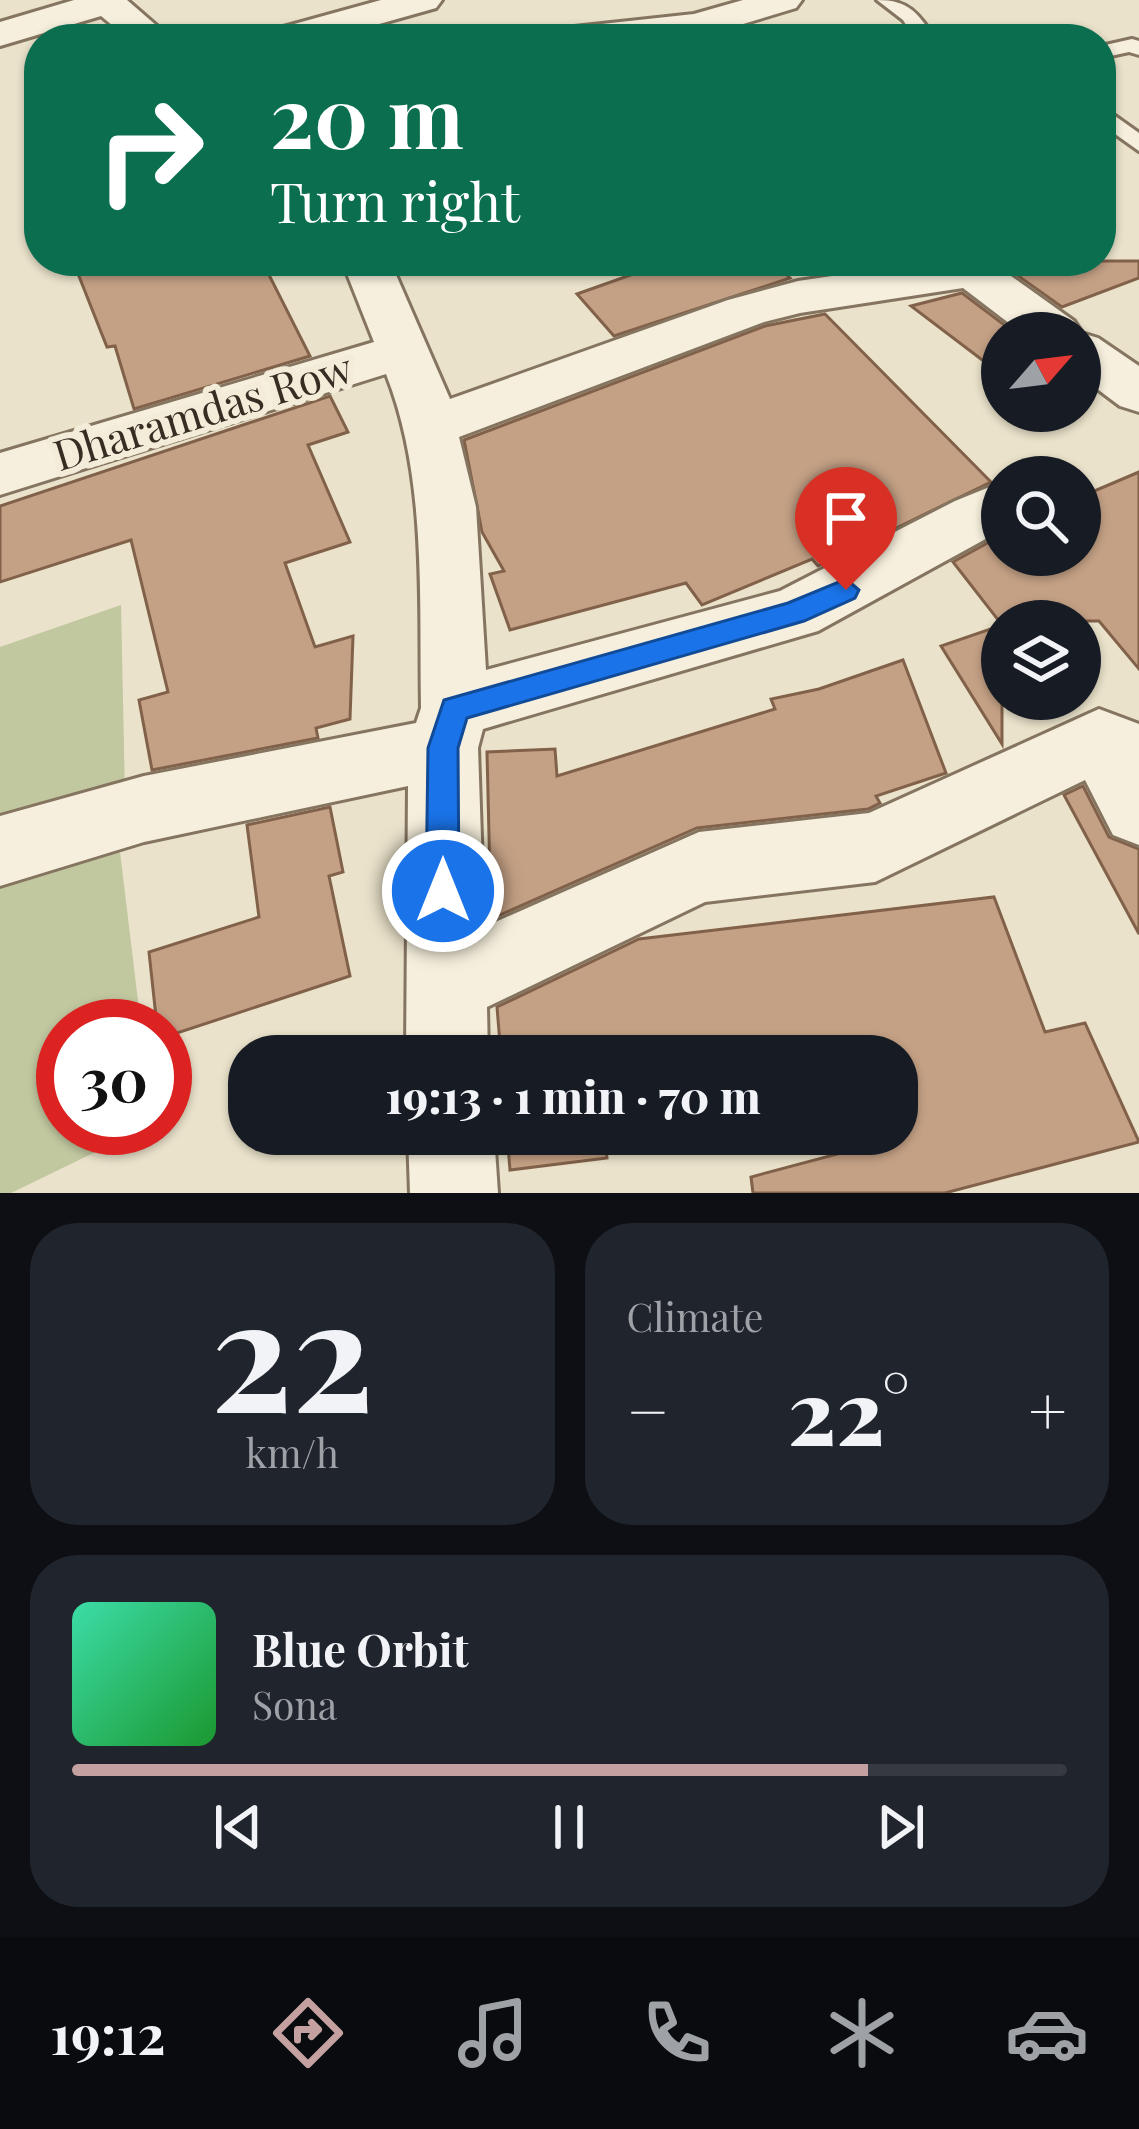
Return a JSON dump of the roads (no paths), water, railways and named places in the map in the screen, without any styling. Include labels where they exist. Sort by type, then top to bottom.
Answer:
[{"type":"street","points":[[336,24],[422,0]]},
{"type":"street","points":[[702,24],[784,0]]},
{"type":"street","points":[[32,24],[105,1],[134,24]]},
{"type":"street","points":[[373,276],[423,398],[446,507],[445,1021]]},
{"type":"street","points":[[428,428],[746,311],[910,276]]},
{"type":"street","points":[[978,276],[1027,312]]},
{"type":"street","name":"Dharamdas Row","points":[[0,474],[405,350]]},
{"type":"street","points":[[1101,365],[1139,393]]},
{"type":"street","points":[[0,851],[449,729],[794,613],[846,590],[918,545],[981,514]]},
{"type":"street","points":[[445,1021],[699,867],[875,847],[1119,747],[1139,812]]},
{"type":"street","points":[[452,1155],[454,1193]]},
{"type":"lane","points":[[886,0],[915,24]]},
{"type":"lane","points":[[1116,125],[1139,144]]}]
